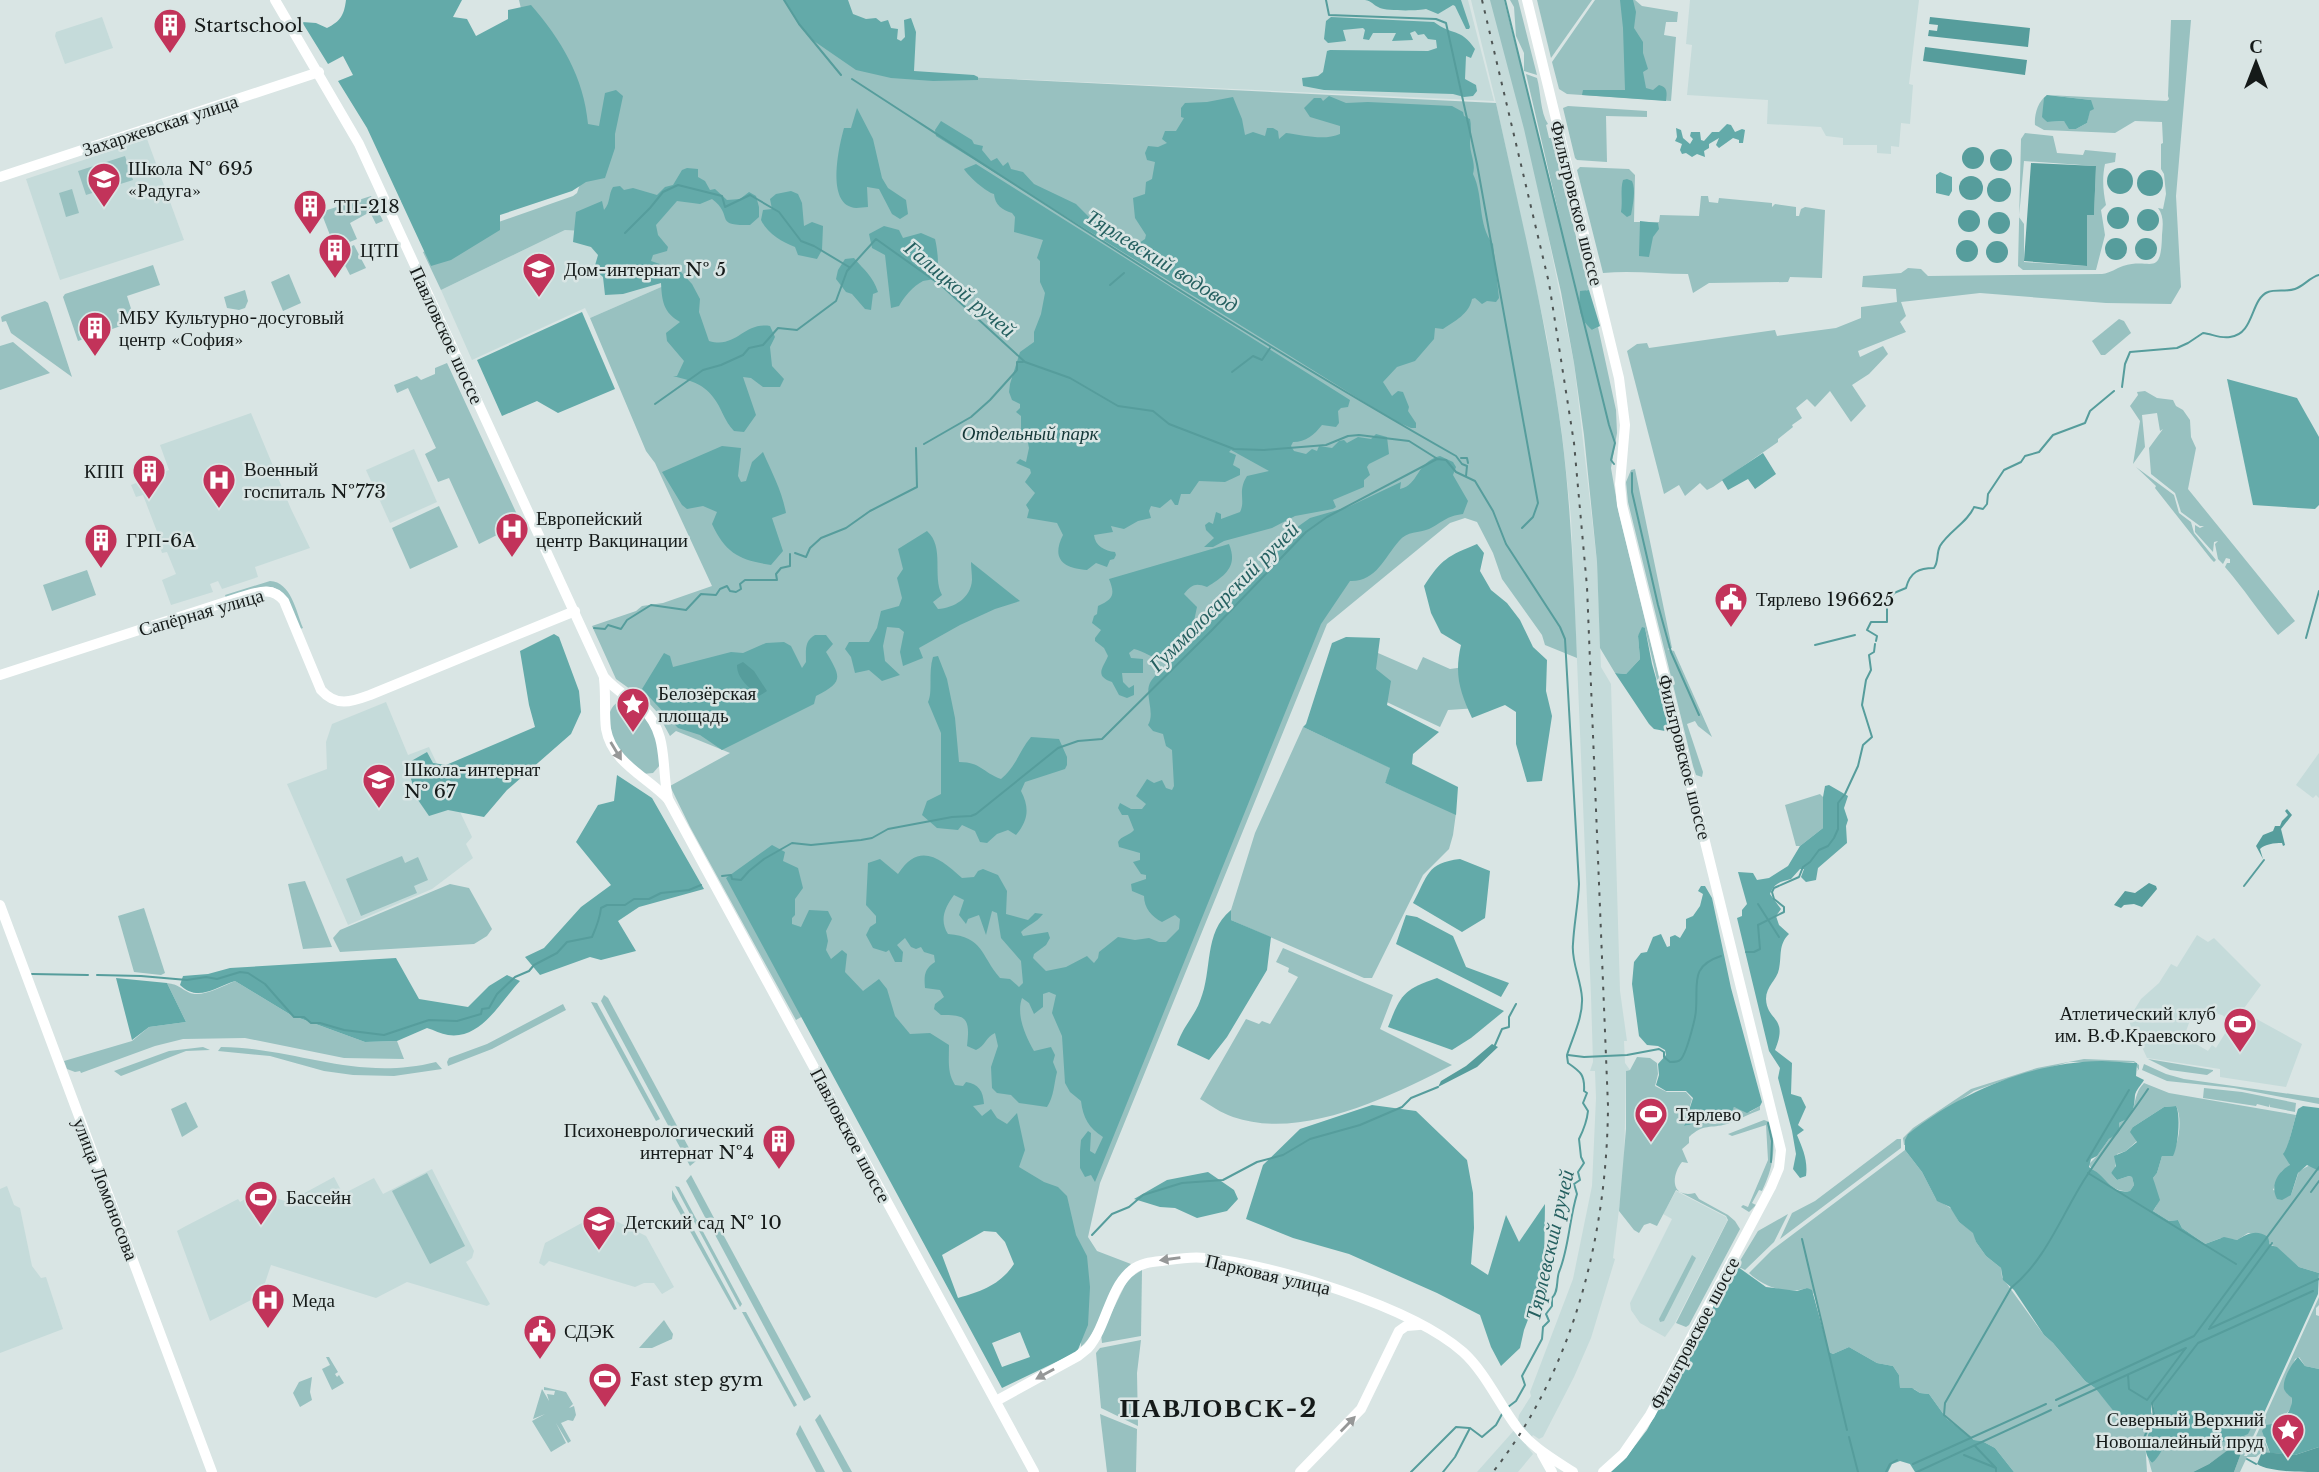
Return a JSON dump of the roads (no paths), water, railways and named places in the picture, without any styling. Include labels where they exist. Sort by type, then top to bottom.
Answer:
[{"type":"main road","name":"Павловское шоссе","points":[[275,0],[368,162],[604,677],[628,698]]},
{"type":"main road","name":"Фильтровское шоссе","points":[[1527,0],[1619,378],[1625,425],[1620,484],[1622,505],[1781,1150],[1779,1168],[1771,1187],[1650,1415],[1623,1454],[1603,1472]]},
{"type":"main road","name":"Захаржевская улица","points":[[0,177],[318,72]]},
{"type":"main road","name":"Сапёрная улица","points":[[0,675],[241,597],[270,591],[284,601],[321,690],[333,700],[347,703],[575,611]]},
{"type":"main road","name":"Павловское шоссе","points":[[604,677],[606,710]]},
{"type":"main road","points":[[628,698],[648,715],[659,733],[664,755],[664,767],[646,779],[616,754],[608,736],[606,710],[615,701],[628,698]]},
{"type":"main road","name":"Павловское шоссе","points":[[664,767],[668,799]]},
{"type":"main road","name":"Павловское шоссе","points":[[646,779],[668,799],[1034,1472]]},
{"type":"main road","name":"улица Ломоносова","points":[[0,905],[212,1472]]},
{"type":"main road","name":"Парковая улица","points":[[996,1401],[1084,1352],[1097,1334],[1125,1277],[1136,1267],[1151,1262],[1202,1257],[1336,1289],[1420,1325],[1465,1354],[1521,1432],[1540,1450],[1573,1472]]},
{"type":"main road","points":[[1300,1472],[1361,1409],[1399,1331],[1401,1316]]},
{"type":"main road","points":[[1399,1331],[1406,1326],[1420,1325]]},
{"type":"main road","name":"Парковая улица","points":[[1540,1450],[1552,1472]]},
{"type":"waterway","name":"Тярлевский водовод","points":[[784,0],[799,24],[841,75]]},
{"type":"waterway","points":[[1326,0],[1329,15],[1436,19],[1446,23],[1477,164],[1538,503],[1533,517],[1522,528]]},
{"type":"waterway","points":[[1505,0],[1615,443],[1611,460],[1614,464]]},
{"type":"waterway","name":"Тярлевский водовод","points":[[852,79],[1226,319],[1456,456],[1467,466],[1466,476]]},
{"type":"waterway","name":"Галицкой ручей","points":[[625,233],[663,192],[678,185],[722,196],[725,207],[750,195],[779,212],[801,241],[849,267]]},
{"type":"waterway","name":"Галицкой ручей","points":[[655,404],[703,370],[743,355],[749,348],[763,345],[778,328],[797,330],[836,301],[847,271],[876,239],[942,286],[1025,362],[1070,378],[1118,406],[1153,411],[1169,424],[1234,449],[1264,450],[1326,445],[1348,436],[1359,435],[1409,441],[1436,458]]},
{"type":"waterway","points":[[1110,285],[1124,273]]},
{"type":"waterway","name":"Тярлевский ручей","points":[[2122,387],[2125,364],[2130,352],[2177,348],[2203,333],[2223,337],[2238,334],[2244,330],[2262,296],[2271,291],[2295,289],[2319,275]]},
{"type":"waterway","points":[[1232,372],[1253,356],[1262,360],[1270,348]]},
{"type":"waterway","points":[[924,444],[971,417],[1017,370],[1017,362],[1023,362]]},
{"type":"waterway","name":"Тярлевский ручей","points":[[1876,641],[1877,636],[1867,630],[1871,622],[1887,622],[1887,606],[1894,593],[1906,588],[1916,572],[1934,568],[1944,541],[1974,507],[1983,509],[1987,504],[1988,494],[2004,470],[2021,462],[2025,456],[2039,452],[2053,435],[2085,423],[2090,411],[2114,391]]},
{"type":"waterway","points":[[795,553],[806,557],[810,548],[821,538],[846,528],[870,511],[917,487],[916,448]]},
{"type":"waterway","name":"Тярлевский водовод","points":[[1461,458],[1467,458],[1468,463]]},
{"type":"waterway","name":"Гуммолосарский ручей","points":[[722,876],[731,875],[732,879],[741,880],[764,859],[792,843],[811,845],[861,840],[872,838],[888,829],[976,814],[1058,748],[1078,741],[1102,739],[1306,532],[1327,517],[1437,459],[1446,460],[1456,472],[1475,481],[1493,511],[1506,544],[1565,639],[1579,884],[1573,950],[1582,998],[1579,1019],[1567,1055]]},
{"type":"waterway","points":[[1632,473],[1632,492],[1671,652],[1699,715]]},
{"type":"waterway","points":[[594,628],[605,629],[608,625],[621,629],[627,620],[651,605],[686,610],[701,594],[716,595],[720,589],[727,586],[730,591],[736,592],[741,589],[740,584],[745,580],[777,580],[776,574],[781,568],[790,566],[790,554]]},
{"type":"waterway","points":[[2306,638],[2319,591]]},
{"type":"waterway","points":[[1815,645],[1855,635]]},
{"type":"waterway","name":"Тярлевский ручей","points":[[1746,952],[1760,949],[1758,925],[1784,912],[1784,907],[1774,899],[1774,888],[1799,877],[1803,867],[1819,850],[1828,846],[1838,829],[1838,803],[1858,766],[1863,745],[1872,737],[1862,705],[1866,680],[1871,670],[1869,655],[1874,652],[1875,644]]},
{"type":"waterway","points":[[2244,886],[2264,860]]},
{"type":"waterway","name":"Гуммолосарский ручей","points":[[97,975],[187,980],[206,977],[217,979],[240,972],[248,973],[265,984],[294,1017],[304,1017],[311,1023],[344,1030],[384,1035],[429,1020],[457,1021],[481,1014],[482,1009],[489,1008],[497,994],[515,977],[557,953],[567,942],[592,937],[601,908],[607,905],[625,905],[634,899],[649,899],[661,893],[689,890],[701,885]]},
{"type":"waterway","name":"Тярлевский ручей","points":[[1758,904],[1779,937]]},
{"type":"waterway","name":"Тярлевский ручей","points":[[1568,1055],[1627,1055],[1659,1049],[1670,1062],[1679,1061],[1685,1051],[1694,1020],[1700,970],[1711,960],[1721,956]]},
{"type":"waterway","name":"Гуммолосарский ручей","points":[[32,974],[88,975]]},
{"type":"waterway","points":[[1495,1045],[1502,1029],[1509,1027],[1509,1017],[1516,1004]]},
{"type":"waterway","name":"Тярлевский ручей","points":[[1508,1407],[1516,1401],[1525,1385],[1522,1376],[1542,1339],[1543,1327],[1549,1321],[1546,1314],[1552,1306],[1577,1194],[1574,1184],[1580,1180],[1578,1172],[1584,1163],[1579,1139],[1588,1111],[1583,1103],[1587,1093],[1584,1091],[1581,1074],[1568,1063],[1567,1056]]},
{"type":"waterway","points":[[1092,1235],[1112,1214],[1129,1207],[1143,1195],[1182,1183],[1223,1180],[1257,1162],[1283,1155],[1310,1139],[1360,1125],[1402,1107],[1411,1098],[1438,1087]]},
{"type":"waterway","points":[[1971,1438],[1944,1415],[1945,1403],[2011,1288],[2044,1250],[2086,1177],[2148,1089]]},
{"type":"waterway","points":[[2087,1161],[2129,1090]]},
{"type":"waterway","points":[[1768,1123],[1772,1141],[1771,1162]]},
{"type":"waterway","points":[[2056,1400],[2194,1336],[2319,1167]]},
{"type":"waterway","points":[[2088,1173],[2236,1264]]},
{"type":"waterway","points":[[2311,1192],[2319,1181]]},
{"type":"waterway","points":[[1802,1239],[1847,1430]]},
{"type":"waterway","points":[[2210,1327],[2272,1243]]},
{"type":"waterway","points":[[2209,1329],[2319,1279]]},
{"type":"waterway","points":[[2144,1438],[2154,1414],[2152,1403],[2198,1343],[2313,1291]]},
{"type":"waterway","points":[[2059,1406],[2186,1348]]},
{"type":"waterway","points":[[2128,1375],[2129,1389],[2147,1400],[2185,1349]]},
{"type":"waterway","points":[[1913,1464],[2046,1404]]},
{"type":"waterway","points":[[1917,1472],[2051,1410]]},
{"type":"waterway","name":"Тярлевский ручей","points":[[1443,1472],[1455,1457],[1470,1428],[1482,1437],[1496,1425],[1502,1414]]},
{"type":"waterway","points":[[1411,1472],[1456,1427],[1469,1428]]},
{"type":"waterway","points":[[1849,1437],[1858,1472]]},
{"type":"waterway","points":[[1975,1446],[1995,1467]]},
{"type":"waterway","points":[[1964,1455],[1996,1468],[1996,1472]]},
{"type":"waterway","points":[[2247,1459],[2256,1464]]},
{"type":"waterway","points":[[1886,1472],[1890,1464],[1897,1460]]},
{"type":"railway","points":[[1482,0],[1549,283],[1574,443],[1587,587],[1608,1106],[1601,1203],[1593,1251],[1580,1299],[1565,1345],[1545,1390],[1521,1432],[1493,1472]]},
{"type":"place","name":"Startschool","points":[[170,55]]},
{"type":"place","name":"Школа № 695 «Радуга»","points":[[104,209]]},
{"type":"place","name":"ТП-218","points":[[310,236]]},
{"type":"place","name":"ЦТП","points":[[335,280]]},
{"type":"place","name":"Дом-интернат № 5","points":[[539,299]]},
{"type":"place","name":"МБУ Культурно-досуговый центр «София»","points":[[95,358]]},
{"type":"place","name":"КПП","points":[[149,501]]},
{"type":"place","name":"Военный госпиталь №773","points":[[219,510]]},
{"type":"place","name":"Европейский центр Вакцинации","points":[[512,559]]},
{"type":"place","name":"ГРП-6А","points":[[101,570]]},
{"type":"place","name":"Тярлево 196625","points":[[1731,629]]},
{"type":"place","name":"Белозёрская площадь","points":[[633,734]]},
{"type":"place","name":"Школа-интернат № 67","points":[[379,810]]},
{"type":"place","name":"Атлетический клуб им. В.Ф.Краевского","points":[[2240,1054]]},
{"type":"place","name":"Тярлево","points":[[1651,1144]]},
{"type":"place","name":"Психоневрологический интернат №4","points":[[779,1171]]},
{"type":"place","name":"Бассейн","points":[[261,1227]]},
{"type":"place","name":"Детский сад № 10","points":[[599,1252]]},
{"type":"place","name":"Меда","points":[[268,1330]]},
{"type":"place","name":"СДЭК","points":[[540,1361]]},
{"type":"place","name":"Fast step gym","points":[[605,1409]]},
{"type":"place","name":"Северный Верхний Новошалейный пруд","points":[[2288,1460]]},
{"type":"district","name":"ПАВЛОВСК-2","points":[[1219,1408]]},
{"type":"park label","name":"Отдельный парк","points":[[1030,433]]}]
